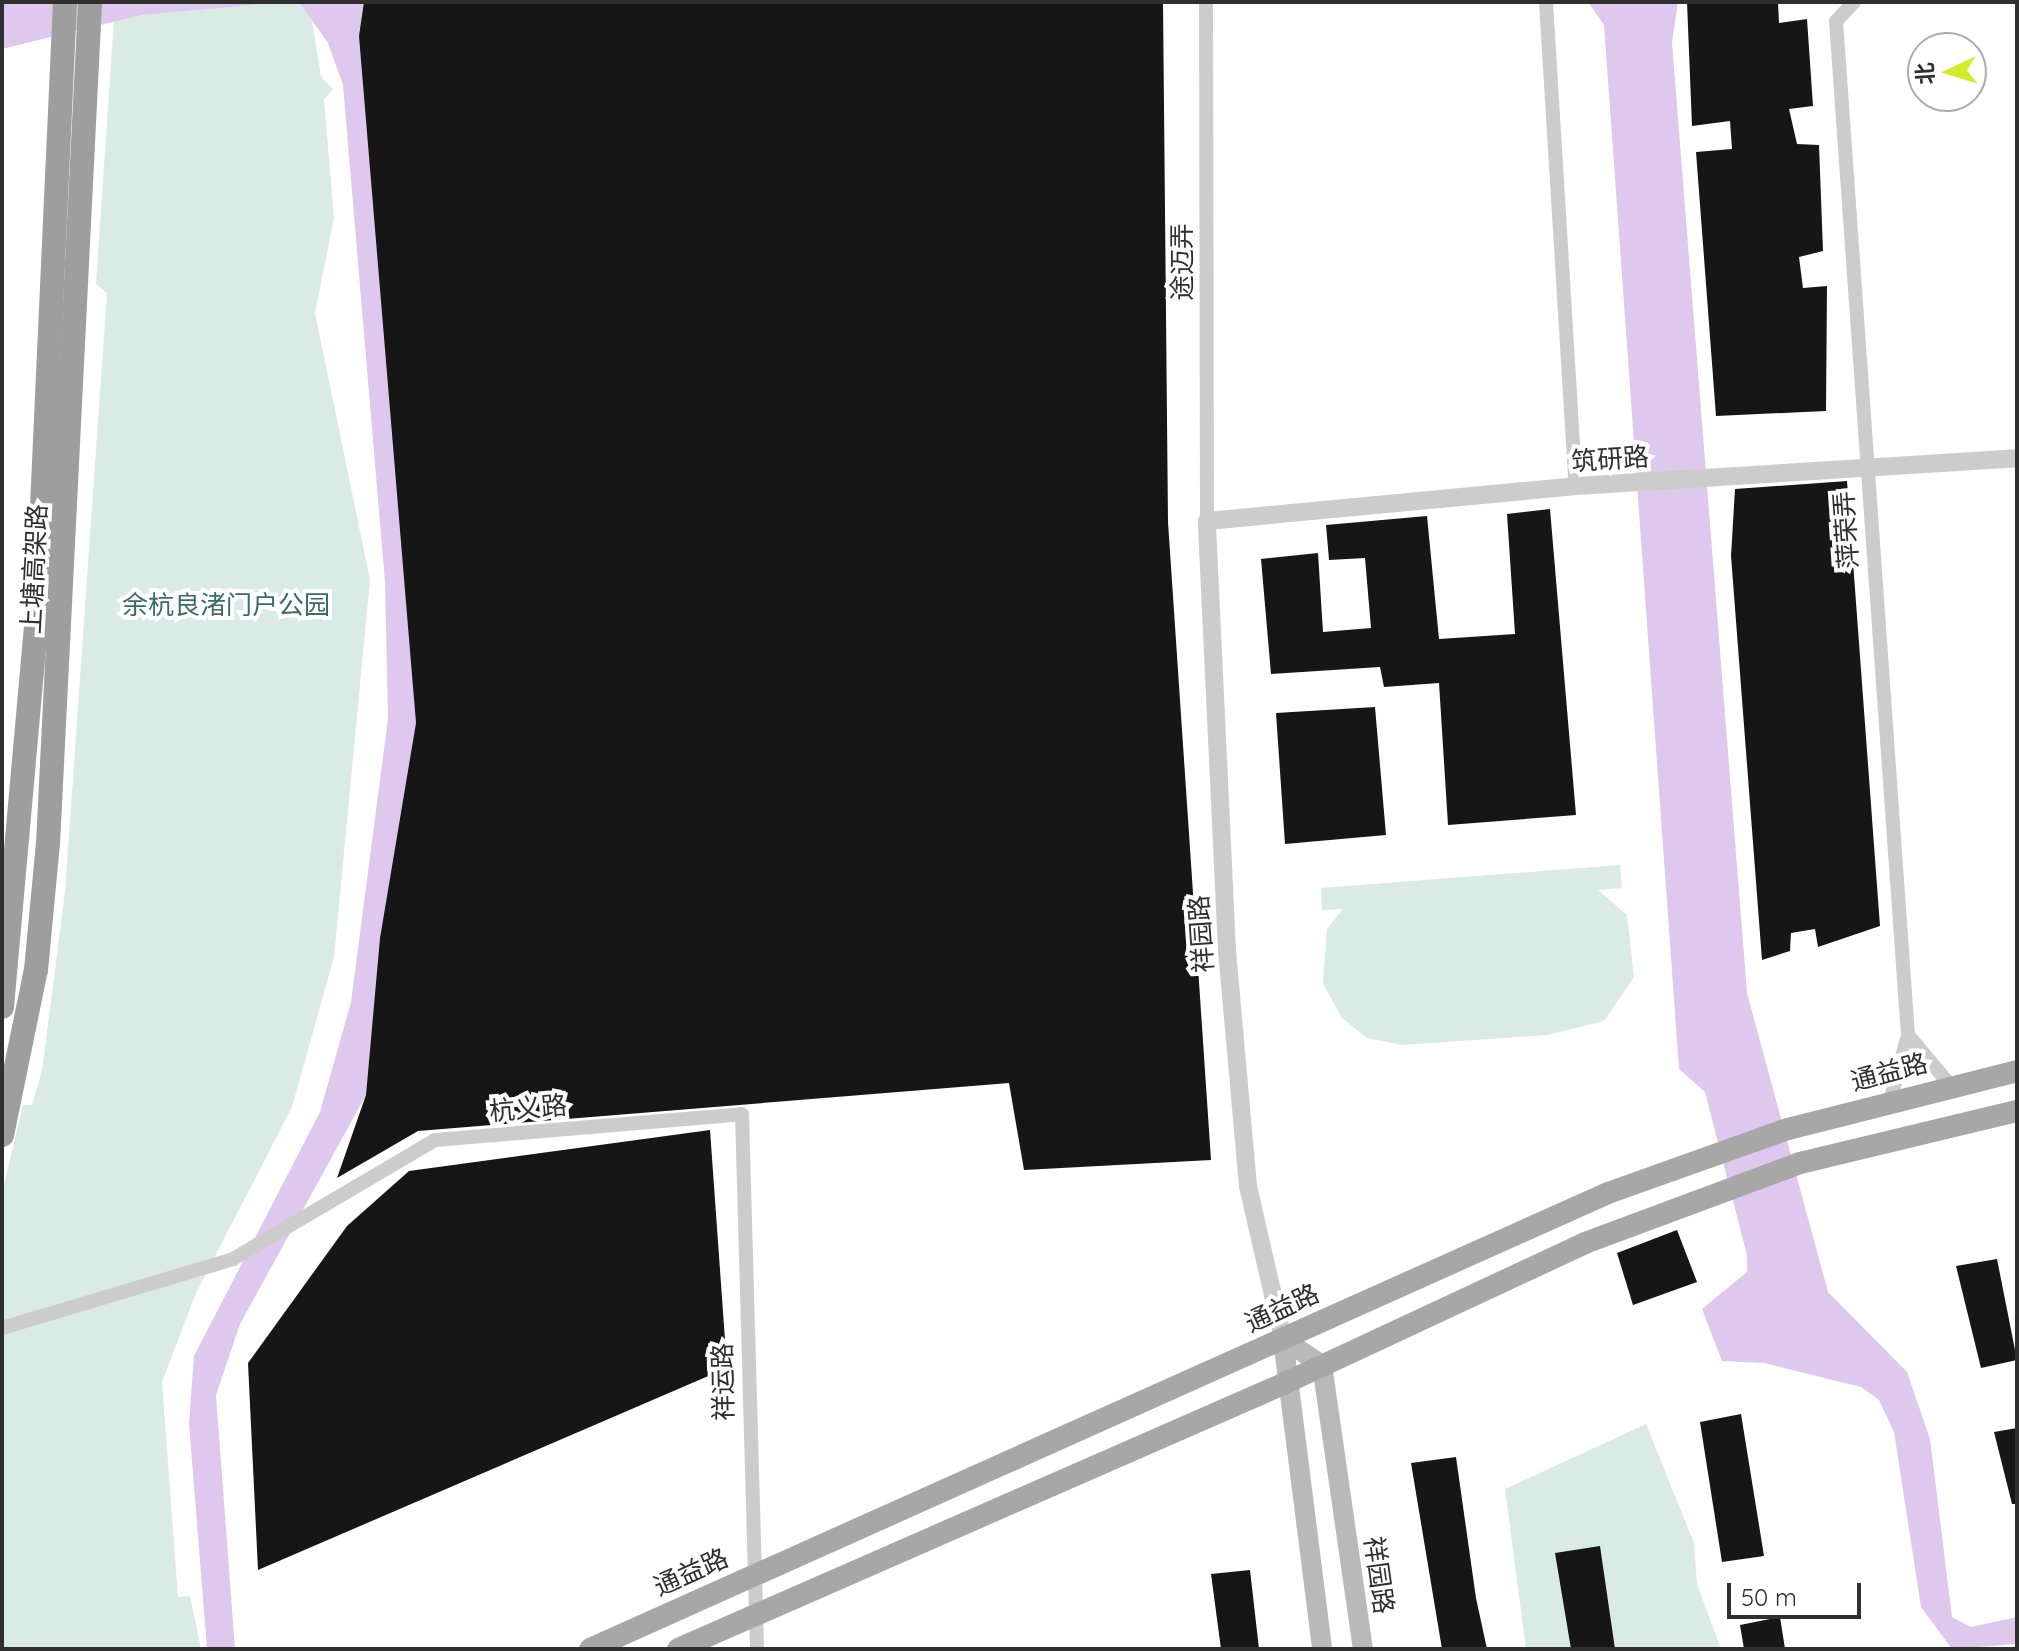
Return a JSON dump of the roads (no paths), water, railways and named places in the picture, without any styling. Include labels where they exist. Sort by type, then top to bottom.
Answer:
[{"type":"highway","name":"上塘高架路","points":[[2,1007],[37,616],[65,2]]},
{"type":"highway","name":"上塘高架路","points":[[2,1135],[36,970],[48,844],[90,2]]},
{"type":"main road","name":"通益路","points":[[590,1649],[1283,1339],[1468,1252],[1701,1158],[1788,1129],[1950,1085],[2017,1071]]},
{"type":"main road","points":[[678,1649],[1283,1384],[1458,1297],[1717,1192],[1800,1163],[2017,1111]]},
{"type":"main road","points":[[1283,1339],[1322,1365]]},
{"type":"main road","name":"祥园路","points":[[1283,1339],[1283,1384],[1322,1649]]},
{"type":"main road","name":"祥园路","points":[[1322,1365],[1363,1649]]},
{"type":"street","name":"途迈弄","points":[[1206,2],[1207,521]]},
{"type":"street","points":[[1546,2],[1576,486]]},
{"type":"street","name":"萍荣弄","points":[[1854,2],[1836,21],[1865,470],[1908,1035],[1890,1101]]},
{"type":"street","name":"筑研路","points":[[1207,521],[1576,486],[2017,458]]},
{"type":"street","name":"祥园路","points":[[1207,521],[1227,950],[1248,1186],[1283,1339]]},
{"type":"street","points":[[1908,1035],[1950,1085]]},
{"type":"street","name":"杭义路","points":[[2,1328],[233,1259],[435,1140],[742,1114]]},
{"type":"street","name":"祥运路","points":[[742,1114],[750,1576],[757,1649]]},
{"type":"park label","name":"余杭良渚门户公园","points":[[226,605]]}]
